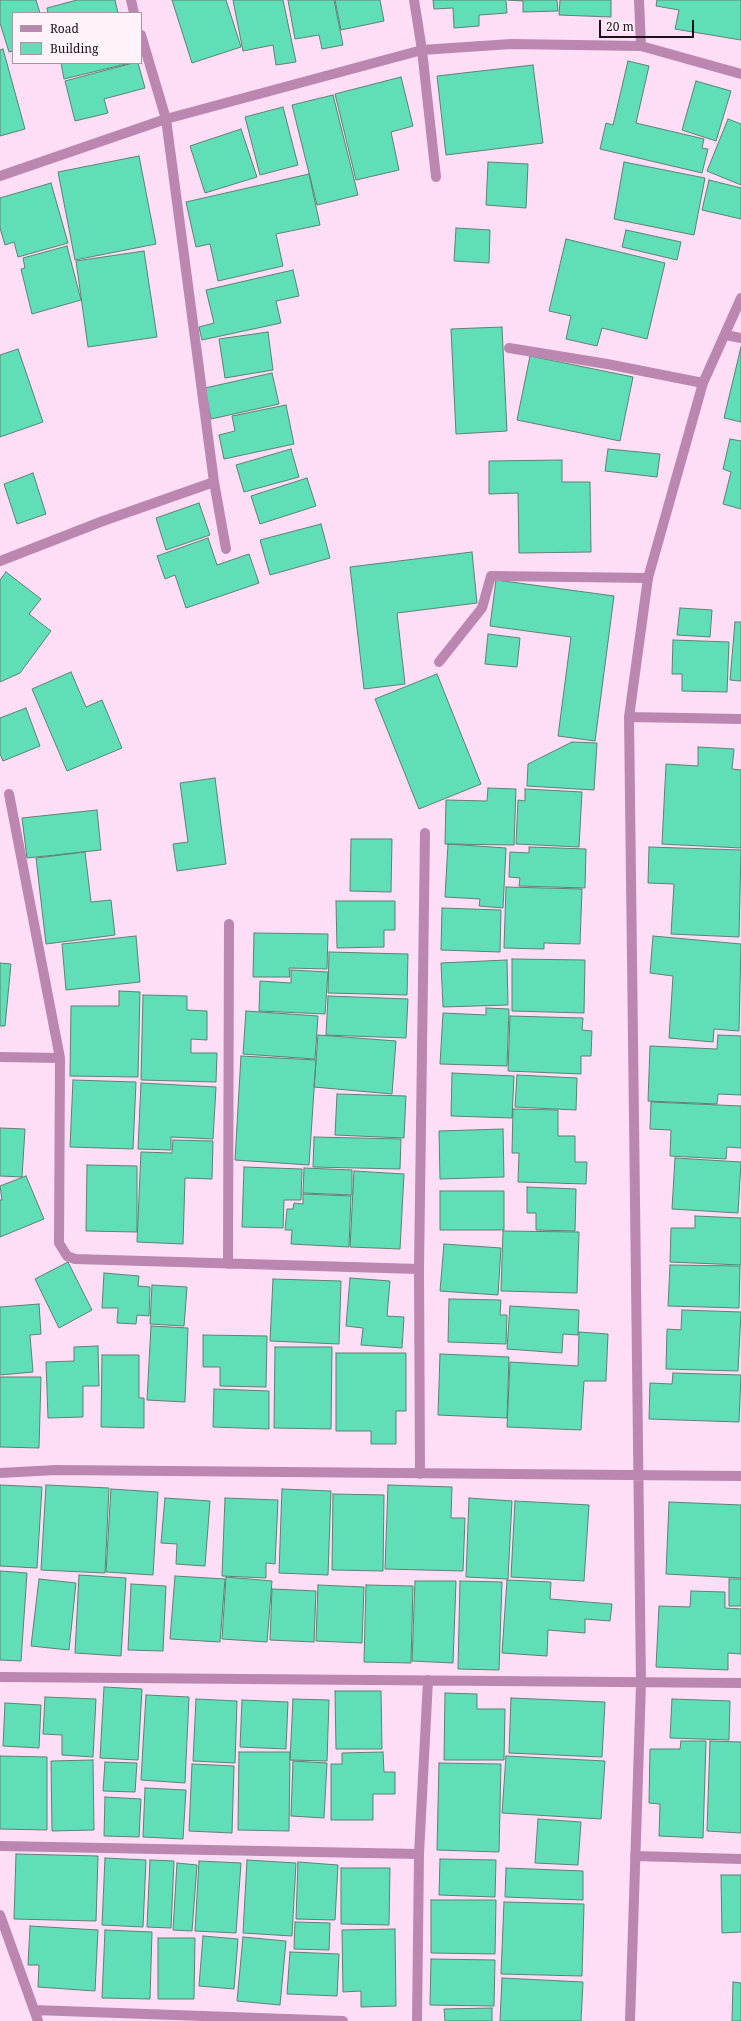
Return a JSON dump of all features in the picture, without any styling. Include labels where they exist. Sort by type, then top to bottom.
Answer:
[{"type":"street","points":[[131,0],[134,12]]},
{"type":"street","points":[[414,0],[422,50],[436,177]]},
{"type":"street","points":[[639,0],[641,46]]},
{"type":"street","points":[[142,38],[166,118],[214,482],[226,549]]},
{"type":"street","points":[[0,176],[166,118],[422,50],[511,44],[641,46],[741,74]]},
{"type":"street","points":[[630,2021],[641,1684],[629,718],[648,578],[702,383],[726,335],[741,298]]},
{"type":"street","points":[[726,335],[741,338]]},
{"type":"street","points":[[509,348],[607,364],[702,383]]},
{"type":"street","points":[[0,561],[104,521],[214,482]]},
{"type":"street","points":[[439,662],[485,604],[491,576],[648,578]]},
{"type":"street","points":[[629,718],[741,719]]},
{"type":"street","points":[[9,794],[60,1058],[59,1242],[62,1251],[67,1256],[75,1259],[419,1269]]},
{"type":"street","points":[[420,1474],[419,1269],[425,833]]},
{"type":"street","points":[[228,924],[228,1264]]},
{"type":"street","points":[[0,1058],[60,1058]]},
{"type":"street","points":[[0,1473],[56,1470],[741,1476]]},
{"type":"street","points":[[0,1677],[741,1684]]},
{"type":"street","points":[[417,2021],[419,1854],[428,1680]]},
{"type":"street","points":[[0,1846],[419,1854]]},
{"type":"street","points":[[635,1856],[741,1859]]},
{"type":"street","points":[[0,1914],[38,2021]]},
{"type":"street","points":[[34,2010],[344,2021]]},
{"type":"building","points":[[0,0],[36,0],[40,12],[12,12],[12,51],[9,52],[0,23]]},
{"type":"building","points":[[77,0],[115,0],[118,12],[48,12],[47,8]]},
{"type":"building","points":[[172,0],[226,0],[241,47],[192,63]]},
{"type":"building","points":[[233,0],[283,0],[296,62],[276,65],[273,45],[243,51]]},
{"type":"building","points":[[288,0],[334,0],[343,45],[322,49],[319,35],[295,39]]},
{"type":"building","points":[[335,0],[380,0],[384,21],[341,30]]},
{"type":"building","points":[[433,0],[506,0],[507,13],[479,15],[479,26],[454,28],[453,8],[434,9]]},
{"type":"building","points":[[508,0],[557,0],[558,11],[523,12],[523,1]]},
{"type":"building","points":[[560,0],[611,0],[611,17],[559,15]]},
{"type":"building","points":[[657,0],[741,0],[741,40],[675,29],[679,10],[656,6]]},
{"type":"building","points":[[3,49],[25,129],[0,136],[0,50]]},
{"type":"building","points":[[628,61],[649,66],[636,123],[704,139],[702,148],[708,149],[702,173],[600,149],[606,123],[613,125]]},
{"type":"building","points":[[61,64],[126,64],[64,79]]},
{"type":"building","points":[[129,64],[138,64],[145,88],[104,99],[108,113],[75,121],[65,81]]},
{"type":"building","points":[[533,65],[543,143],[446,155],[437,76]]},
{"type":"building","points":[[401,77],[413,126],[391,132],[399,170],[356,180],[335,94]]},
{"type":"building","points":[[696,81],[731,91],[716,141],[682,130]]},
{"type":"building","points":[[333,95],[358,195],[317,205],[292,105]]},
{"type":"building","points":[[283,107],[298,165],[260,175],[245,117]]},
{"type":"building","points":[[728,119],[741,124],[741,185],[707,171]]},
{"type":"building","points":[[241,129],[257,177],[205,193],[190,146]]},
{"type":"building","points":[[139,156],[156,244],[75,260],[58,172]]},
{"type":"building","points":[[488,162],[528,164],[526,208],[486,205]]},
{"type":"building","points":[[624,162],[705,178],[694,235],[614,219]]},
{"type":"building","points":[[309,174],[320,225],[276,234],[283,266],[218,281],[210,244],[196,247],[186,202]]},
{"type":"building","points":[[709,180],[741,188],[741,219],[702,210]]},
{"type":"building","points":[[51,183],[68,243],[18,257],[14,242],[5,245],[0,228],[0,198]]},
{"type":"building","points":[[456,228],[490,230],[489,263],[454,261]]},
{"type":"building","points":[[626,230],[681,242],[677,260],[622,247]]},
{"type":"building","points":[[566,239],[665,263],[647,339],[602,328],[597,346],[566,339],[571,316],[549,311]]},
{"type":"building","points":[[67,246],[81,300],[32,314],[21,269],[25,268],[23,258]]},
{"type":"building","points":[[144,251],[157,337],[88,347],[76,261]]},
{"type":"building","points":[[293,270],[299,296],[276,301],[281,323],[202,340],[199,327],[214,323],[206,290]]},
{"type":"building","points":[[502,327],[507,431],[456,434],[451,329]]},
{"type":"building","points":[[268,332],[273,370],[225,378],[219,339]]},
{"type":"building","points":[[741,347],[741,422],[724,418]]},
{"type":"building","points":[[18,349],[43,422],[0,437],[0,355]]},
{"type":"building","points":[[530,356],[633,377],[620,441],[517,420]]},
{"type":"building","points":[[272,373],[279,404],[211,419],[205,388]]},
{"type":"building","points":[[286,405],[294,444],[224,459],[219,435],[235,431],[232,416]]},
{"type":"building","points":[[730,439],[741,441],[741,509],[723,504],[731,472],[723,469]]},
{"type":"building","points":[[291,449],[299,477],[244,492],[236,465]]},
{"type":"building","points":[[608,449],[660,454],[657,477],[605,471]]},
{"type":"building","points":[[562,460],[562,482],[590,482],[591,552],[519,553],[518,493],[489,494],[489,461]]},
{"type":"building","points":[[33,473],[46,514],[17,524],[4,484]]},
{"type":"building","points":[[307,478],[316,506],[260,524],[251,496]]},
{"type":"building","points":[[199,503],[210,535],[166,550],[156,518]]},
{"type":"building","points":[[321,524],[330,558],[270,575],[260,540]]},
{"type":"building","points":[[208,538],[217,565],[249,554],[259,583],[186,608],[175,575],[165,579],[157,556]]},
{"type":"building","points":[[472,552],[477,603],[397,613],[405,684],[364,689],[350,567]]},
{"type":"building","points":[[6,572],[41,599],[29,614],[51,631],[20,673],[0,682],[0,580]]},
{"type":"building","points":[[496,580],[614,596],[595,741],[558,736],[571,637],[490,626]]},
{"type":"building","points":[[680,608],[712,610],[710,637],[677,635]]},
{"type":"building","points":[[735,622],[741,622],[741,681],[730,680]]},
{"type":"building","points":[[488,634],[520,638],[517,667],[485,664]]},
{"type":"building","points":[[673,640],[729,642],[727,692],[682,691],[682,674],[672,674]]},
{"type":"building","points":[[71,672],[86,707],[102,700],[122,748],[67,771],[32,689]]},
{"type":"building","points":[[437,674],[481,784],[419,809],[375,699]]},
{"type":"building","points":[[26,708],[40,746],[3,761],[0,754],[0,718]]},
{"type":"building","points":[[572,742],[597,743],[594,790],[527,786],[528,764]]},
{"type":"building","points":[[698,747],[734,749],[732,769],[741,770],[741,848],[662,844],[666,764],[698,766]]},
{"type":"building","points":[[215,778],[226,864],[177,871],[173,844],[188,842],[180,783]]},
{"type":"building","points":[[488,788],[516,789],[514,845],[445,844],[446,800],[487,801]]},
{"type":"building","points":[[525,789],[582,792],[579,847],[516,844],[518,800],[525,801]]},
{"type":"building","points":[[97,810],[101,850],[27,858],[22,818]]},
{"type":"building","points":[[351,839],[392,839],[391,892],[350,891]]},
{"type":"building","points":[[448,844],[506,848],[503,908],[479,906],[480,899],[445,897]]},
{"type":"building","points":[[529,847],[586,849],[585,888],[519,886],[520,878],[509,877],[510,852],[529,853]]},
{"type":"building","points":[[649,847],[741,850],[739,937],[671,934],[674,884],[648,883]]},
{"type":"building","points":[[85,852],[91,902],[111,900],[115,935],[46,944],[36,858]]},
{"type":"building","points":[[506,887],[582,889],[580,944],[544,943],[544,949],[504,948]]},
{"type":"building","points":[[336,901],[395,901],[395,930],[384,930],[384,947],[337,948]]},
{"type":"building","points":[[442,908],[501,910],[500,952],[441,950]]},
{"type":"building","points":[[254,933],[328,934],[327,969],[289,968],[290,977],[253,977]]},
{"type":"building","points":[[136,936],[140,982],[66,990],[62,944]]},
{"type":"building","points":[[653,936],[741,944],[739,1031],[714,1029],[713,1042],[669,1038],[673,976],[650,973]]},
{"type":"building","points":[[329,952],[408,954],[407,995],[328,993]]},
{"type":"building","points":[[512,959],[585,960],[584,1013],[512,1011]]},
{"type":"building","points":[[507,960],[508,1005],[443,1007],[441,963]]},
{"type":"building","points":[[0,963],[11,964],[5,1026],[0,1026]]},
{"type":"building","points":[[291,970],[328,972],[325,1014],[259,1011],[260,981],[291,983]]},
{"type":"building","points":[[119,991],[140,992],[138,1077],[70,1076],[71,1006],[119,1006]]},
{"type":"building","points":[[143,995],[187,996],[187,1010],[207,1011],[207,1040],[191,1039],[191,1053],[217,1053],[216,1082],[141,1080]]},
{"type":"building","points":[[328,996],[408,999],[406,1038],[326,1035]]},
{"type":"building","points":[[486,1008],[509,1009],[507,1066],[440,1064],[443,1013],[486,1015]]},
{"type":"building","points":[[246,1011],[318,1016],[315,1059],[243,1054]]},
{"type":"building","points":[[510,1016],[583,1018],[582,1030],[592,1031],[591,1056],[581,1056],[581,1074],[508,1071]]},
{"type":"building","points":[[318,1035],[396,1041],[392,1094],[314,1087]]},
{"type":"building","points":[[718,1035],[741,1036],[741,1095],[718,1094],[717,1104],[648,1101],[650,1046],[717,1049]]},
{"type":"building","points":[[241,1056],[316,1060],[309,1165],[235,1160]]},
{"type":"building","points":[[452,1073],[514,1076],[512,1118],[451,1116]]},
{"type":"building","points":[[517,1075],[577,1078],[576,1110],[515,1107]]},
{"type":"building","points":[[73,1080],[136,1082],[133,1149],[70,1147]]},
{"type":"building","points":[[141,1083],[216,1087],[213,1139],[171,1137],[171,1150],[138,1149]]},
{"type":"building","points":[[337,1094],[406,1096],[404,1138],[335,1135]]},
{"type":"building","points":[[651,1102],[741,1106],[741,1148],[727,1147],[726,1159],[670,1156],[671,1130],[650,1129]]},
{"type":"building","points":[[513,1109],[558,1110],[558,1136],[575,1136],[575,1162],[587,1162],[586,1184],[518,1182],[519,1153],[512,1153]]},
{"type":"building","points":[[0,1128],[25,1129],[22,1177],[0,1176]]},
{"type":"building","points":[[503,1129],[504,1177],[440,1179],[439,1131]]},
{"type":"building","points":[[314,1137],[401,1139],[400,1169],[313,1167]]},
{"type":"building","points":[[173,1140],[213,1141],[212,1179],[185,1178],[183,1244],[137,1242],[141,1152],[172,1153]]},
{"type":"building","points":[[675,1158],[741,1162],[738,1213],[672,1209]]},
{"type":"building","points":[[87,1165],[137,1166],[137,1232],[86,1231]]},
{"type":"building","points":[[244,1167],[302,1169],[301,1200],[284,1200],[283,1228],[242,1227]]},
{"type":"building","points":[[304,1168],[352,1170],[352,1195],[303,1193]]},
{"type":"building","points":[[354,1171],[404,1174],[400,1249],[350,1247]]},
{"type":"building","points":[[26,1176],[44,1219],[0,1237],[0,1200],[2,1200],[0,1186]]},
{"type":"building","points":[[527,1187],[576,1189],[575,1231],[536,1230],[536,1213],[527,1213]]},
{"type":"building","points":[[440,1191],[504,1191],[504,1230],[440,1230]]},
{"type":"building","points":[[303,1194],[351,1196],[349,1247],[291,1244],[292,1230],[285,1230],[287,1209],[293,1209],[294,1203],[303,1204]]},
{"type":"building","points":[[695,1216],[741,1218],[741,1265],[670,1262],[671,1228],[695,1228]]},
{"type":"building","points":[[503,1231],[579,1232],[577,1293],[501,1291]]},
{"type":"building","points":[[444,1244],[501,1248],[498,1295],[440,1291]]},
{"type":"building","points":[[68,1262],[92,1310],[59,1328],[35,1279]]},
{"type":"building","points":[[670,1265],[740,1266],[739,1308],[668,1306]]},
{"type":"building","points":[[104,1273],[139,1276],[138,1286],[150,1287],[149,1316],[137,1315],[136,1324],[117,1323],[118,1308],[102,1308]]},
{"type":"building","points":[[350,1278],[390,1281],[387,1316],[404,1317],[402,1348],[361,1345],[363,1328],[346,1326]]},
{"type":"building","points":[[273,1279],[341,1281],[339,1344],[270,1341]]},
{"type":"building","points":[[152,1285],[187,1287],[184,1326],[150,1324]]},
{"type":"building","points":[[449,1299],[501,1300],[500,1315],[507,1315],[506,1344],[448,1342]]},
{"type":"building","points":[[39,1304],[41,1334],[30,1335],[33,1372],[0,1375],[0,1307]]},
{"type":"building","points":[[510,1306],[579,1310],[578,1335],[563,1334],[562,1353],[507,1349]]},
{"type":"building","points":[[682,1310],[741,1312],[738,1371],[666,1369],[667,1329],[681,1330]]},
{"type":"building","points":[[151,1326],[188,1328],[185,1402],[147,1400]]},
{"type":"building","points":[[579,1332],[608,1334],[606,1381],[584,1381],[581,1430],[507,1427],[510,1362],[578,1366]]},
{"type":"building","points":[[203,1335],[267,1336],[266,1387],[220,1386],[220,1367],[203,1367]]},
{"type":"building","points":[[98,1346],[99,1386],[83,1386],[83,1417],[48,1418],[46,1362],[74,1361],[74,1347]]},
{"type":"building","points":[[275,1347],[332,1347],[331,1429],[274,1428]]},
{"type":"building","points":[[336,1353],[406,1353],[406,1411],[396,1411],[396,1444],[371,1444],[371,1431],[336,1431]]},
{"type":"building","points":[[440,1354],[509,1357],[507,1418],[438,1415]]},
{"type":"building","points":[[102,1355],[139,1355],[139,1398],[144,1398],[144,1428],[101,1427]]},
{"type":"building","points":[[673,1373],[741,1375],[739,1422],[649,1419],[650,1383],[672,1384]]},
{"type":"building","points":[[0,1377],[41,1377],[39,1448],[0,1447]]},
{"type":"building","points":[[214,1389],[269,1391],[269,1429],[213,1427]]},
{"type":"building","points":[[0,1485],[42,1487],[37,1568],[0,1566]]},
{"type":"building","points":[[46,1485],[109,1488],[105,1573],[41,1570]]},
{"type":"building","points":[[388,1485],[452,1487],[451,1518],[465,1518],[463,1571],[385,1569]]},
{"type":"building","points":[[111,1489],[158,1492],[153,1575],[106,1572]]},
{"type":"building","points":[[282,1489],[331,1491],[328,1575],[279,1573]]},
{"type":"building","points":[[333,1494],[384,1495],[383,1571],[332,1570]]},
{"type":"building","points":[[165,1498],[210,1501],[205,1566],[176,1564],[177,1544],[161,1543]]},
{"type":"building","points":[[225,1498],[278,1500],[275,1564],[266,1563],[266,1578],[222,1576]]},
{"type":"building","points":[[469,1498],[512,1501],[508,1579],[466,1577]]},
{"type":"building","points":[[515,1501],[589,1505],[584,1581],[511,1577]]},
{"type":"building","points":[[669,1502],[741,1505],[741,1578],[666,1574]]},
{"type":"building","points":[[0,1571],[27,1573],[21,1661],[0,1660]]},
{"type":"building","points":[[79,1575],[126,1578],[121,1656],[75,1653]]},
{"type":"building","points":[[175,1576],[225,1579],[220,1642],[170,1639]]},
{"type":"building","points":[[226,1577],[272,1581],[267,1642],[222,1639]]},
{"type":"building","points":[[39,1579],[76,1583],[69,1650],[31,1646]]},
{"type":"building","points":[[729,1579],[741,1579],[741,1606],[729,1606]]},
{"type":"building","points":[[507,1580],[551,1582],[550,1599],[612,1604],[610,1621],[585,1619],[585,1633],[548,1630],[547,1656],[502,1653]]},
{"type":"building","points":[[415,1581],[456,1581],[453,1663],[412,1661]]},
{"type":"building","points":[[460,1581],[502,1582],[499,1670],[458,1669]]},
{"type":"building","points":[[131,1584],[166,1586],[163,1651],[128,1650]]},
{"type":"building","points":[[318,1585],[364,1587],[362,1643],[316,1641]]},
{"type":"building","points":[[366,1585],[413,1586],[411,1663],[364,1662]]},
{"type":"building","points":[[272,1589],[316,1591],[314,1642],[270,1640]]},
{"type":"building","points":[[691,1591],[725,1592],[725,1608],[741,1609],[741,1654],[728,1653],[728,1670],[656,1667],[659,1606],[690,1607]]},
{"type":"building","points":[[104,1687],[142,1689],[138,1760],[100,1758]]},
{"type":"building","points":[[335,1691],[381,1691],[382,1749],[336,1749]]},
{"type":"building","points":[[445,1693],[477,1694],[477,1709],[505,1709],[504,1760],[444,1760]]},
{"type":"building","points":[[146,1695],[189,1697],[185,1783],[141,1780]]},
{"type":"building","points":[[45,1697],[96,1699],[93,1757],[62,1755],[62,1735],[43,1734]]},
{"type":"building","points":[[511,1698],[605,1702],[602,1757],[509,1753]]},
{"type":"building","points":[[196,1699],[237,1701],[235,1763],[193,1761]]},
{"type":"building","points":[[293,1699],[329,1700],[327,1761],[290,1760]]},
{"type":"building","points":[[672,1699],[730,1701],[729,1740],[670,1738]]},
{"type":"building","points":[[242,1700],[288,1702],[286,1749],[240,1747]]},
{"type":"building","points":[[5,1703],[41,1705],[39,1748],[3,1746]]},
{"type":"building","points":[[681,1741],[706,1741],[703,1838],[659,1836],[660,1804],[649,1803],[650,1749],[680,1749]]},
{"type":"building","points":[[710,1741],[741,1742],[741,1833],[707,1831]]},
{"type":"building","points":[[239,1752],[290,1752],[289,1831],[238,1830]]},
{"type":"building","points":[[383,1752],[384,1772],[395,1772],[395,1794],[373,1794],[373,1820],[331,1820],[331,1764],[342,1764],[342,1753]]},
{"type":"building","points":[[0,1756],[47,1757],[47,1830],[0,1829]]},
{"type":"building","points":[[506,1756],[605,1761],[601,1819],[502,1813]]},
{"type":"building","points":[[93,1760],[94,1830],[52,1831],[51,1761]]},
{"type":"building","points":[[293,1761],[327,1763],[324,1818],[291,1816]]},
{"type":"building","points":[[105,1762],[137,1763],[135,1792],[103,1791]]},
{"type":"building","points":[[439,1763],[501,1764],[499,1852],[437,1850]]},
{"type":"building","points":[[192,1764],[234,1766],[232,1833],[189,1831]]},
{"type":"building","points":[[145,1788],[186,1790],[183,1839],[143,1837]]},
{"type":"building","points":[[105,1797],[141,1799],[139,1837],[104,1836]]},
{"type":"building","points":[[538,1819],[581,1822],[578,1865],[535,1863]]},
{"type":"building","points":[[16,1854],[98,1856],[96,1921],[14,1919]]},
{"type":"building","points":[[105,1858],[146,1860],[143,1927],[102,1925]]},
{"type":"building","points":[[440,1859],[496,1860],[495,1897],[439,1895]]},
{"type":"building","points":[[150,1860],[174,1861],[171,1928],[147,1927]]},
{"type":"building","points":[[247,1860],[296,1863],[292,1936],[243,1933]]},
{"type":"building","points":[[199,1861],[241,1863],[236,1933],[195,1931]]},
{"type":"building","points":[[298,1862],[338,1865],[335,1920],[296,1919]]},
{"type":"building","points":[[177,1863],[197,1865],[192,1931],[173,1930]]},
{"type":"building","points":[[341,1868],[390,1868],[389,1925],[341,1924]]},
{"type":"building","points":[[506,1868],[583,1871],[583,1900],[505,1897]]},
{"type":"building","points":[[721,1875],[741,1875],[741,1932],[722,1933]]},
{"type":"building","points":[[431,1900],[496,1900],[495,1954],[431,1953]]},
{"type":"building","points":[[504,1902],[584,1904],[582,1976],[501,1974]]},
{"type":"building","points":[[295,1922],[330,1923],[329,1950],[294,1949]]},
{"type":"building","points":[[30,1926],[98,1930],[95,1991],[38,1987],[39,1965],[28,1965]]},
{"type":"building","points":[[395,1929],[396,2006],[361,2007],[361,1991],[343,1992],[342,1930]]},
{"type":"building","points":[[105,1930],[152,1932],[150,1999],[102,1998]]},
{"type":"building","points":[[203,1936],[238,1939],[234,1989],[199,1986]]},
{"type":"building","points":[[243,1937],[286,1941],[280,2005],[237,2001]]},
{"type":"building","points":[[158,1938],[195,1938],[194,1999],[158,1999]]},
{"type":"building","points":[[290,1952],[339,1954],[337,1996],[287,1994]]},
{"type":"building","points":[[431,1959],[495,1960],[494,2006],[430,2005]]},
{"type":"building","points":[[502,1978],[583,1982],[581,2021],[500,2021]]},
{"type":"building","points":[[733,1982],[741,1983],[741,2021],[732,2021]]},
{"type":"building","points":[[492,2008],[492,2021],[445,2021],[444,2009]]}]
